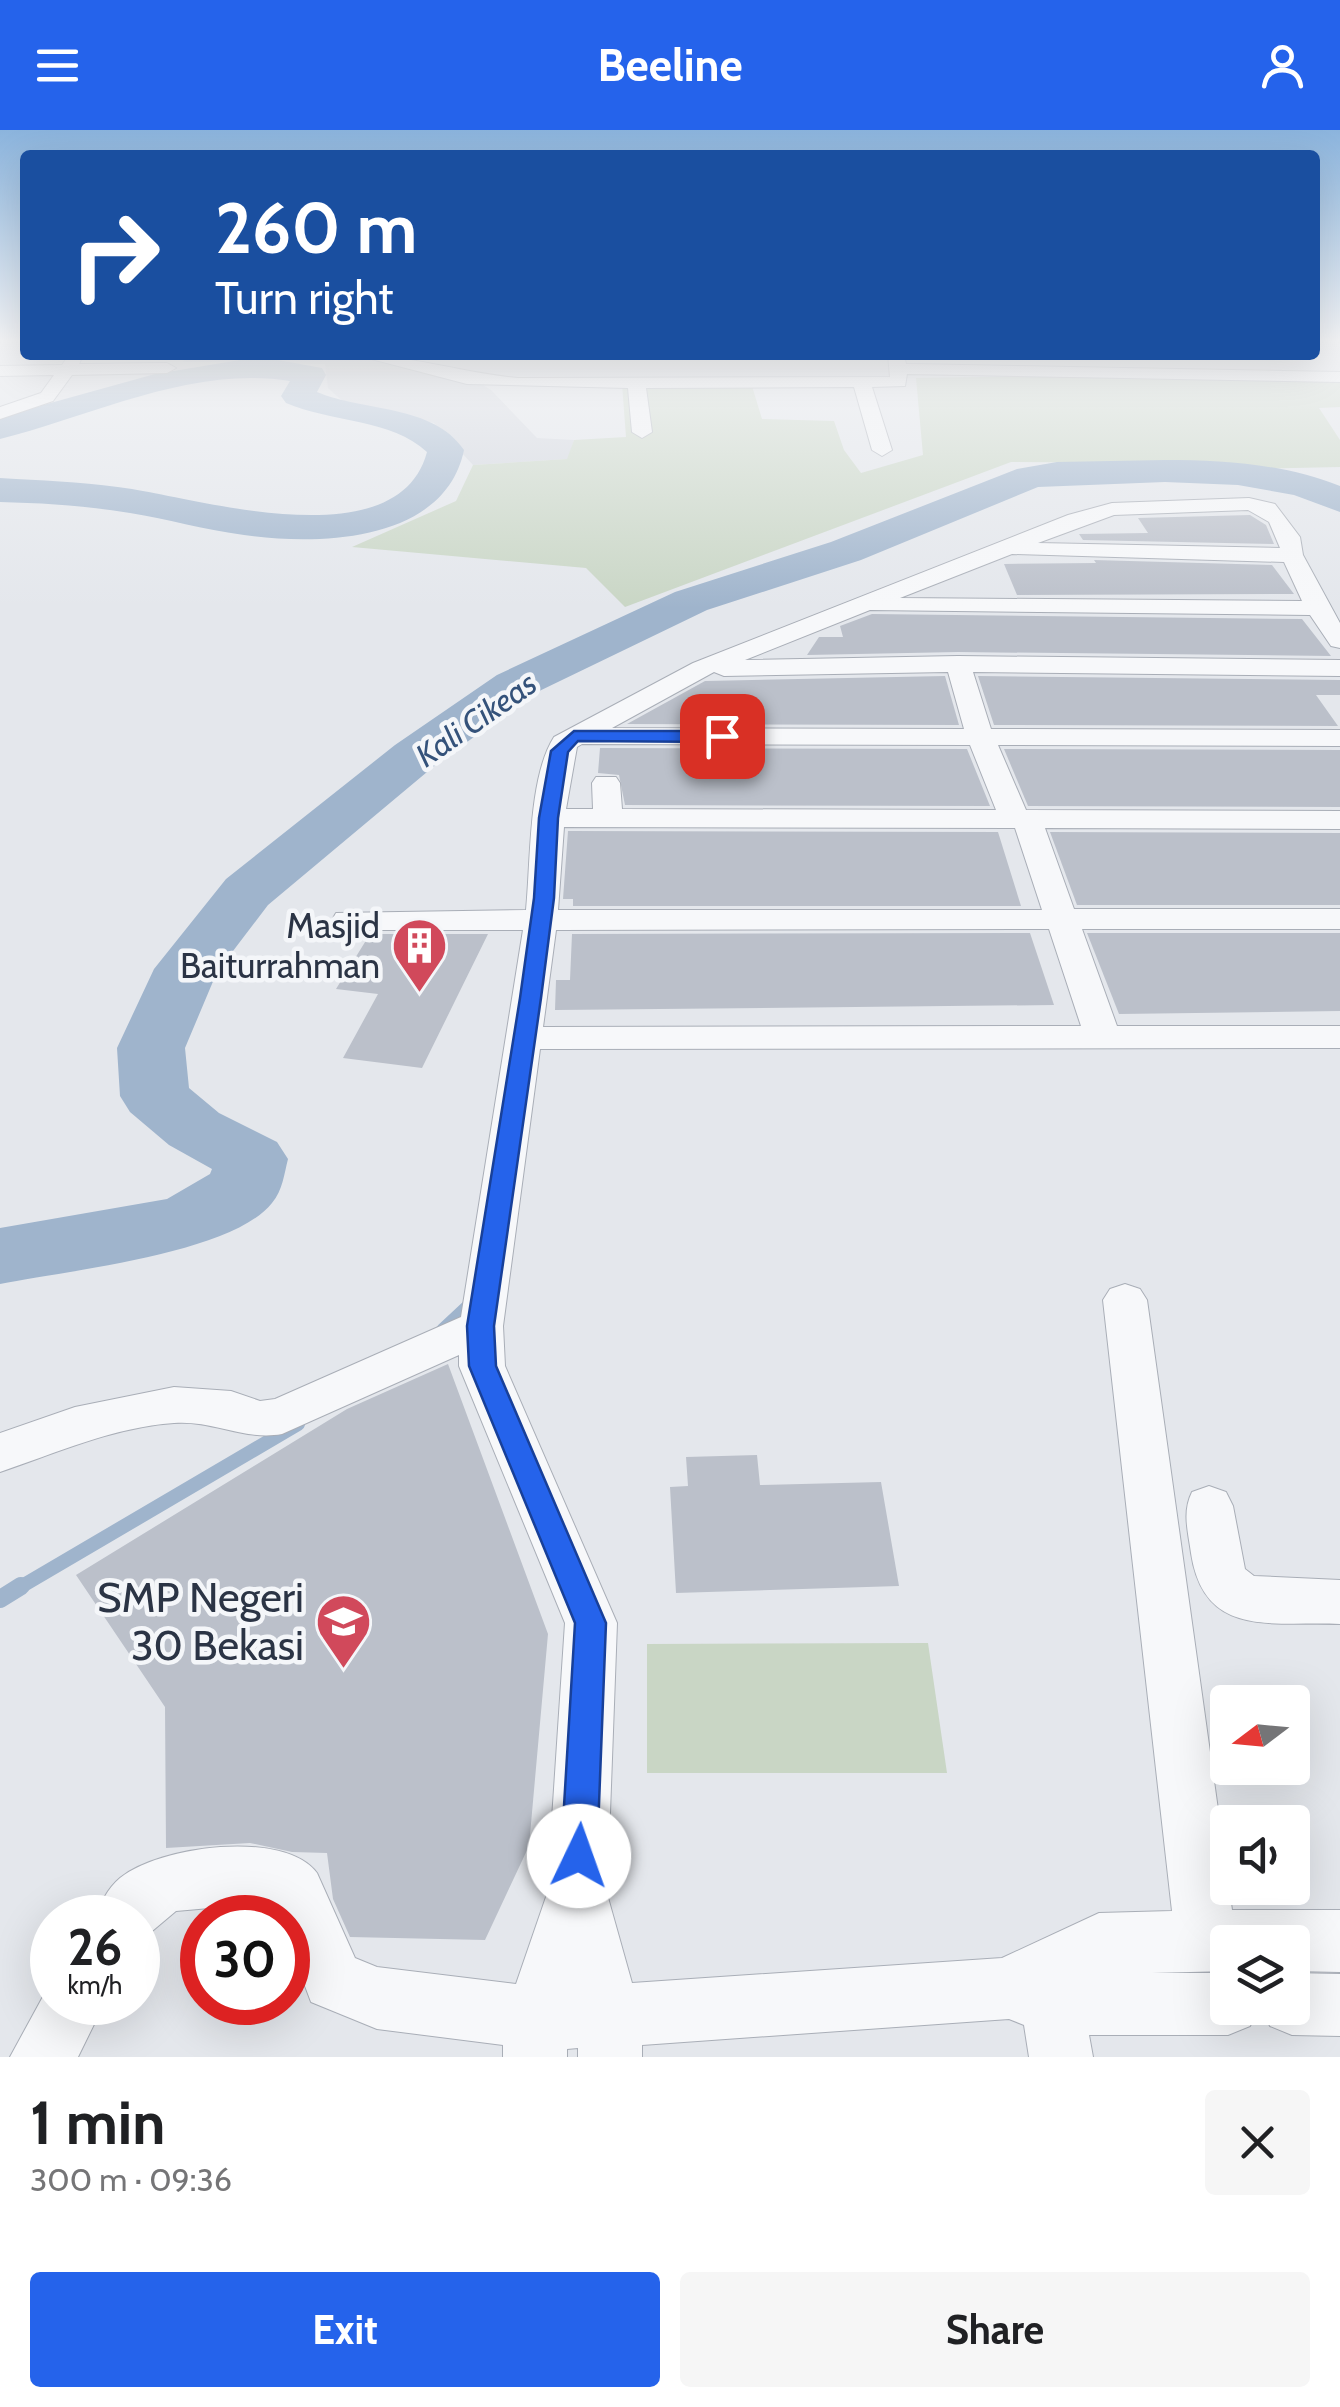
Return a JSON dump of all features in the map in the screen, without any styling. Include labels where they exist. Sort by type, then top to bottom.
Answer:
[{"type":"street","points":[[641,428],[642,432]]},
{"type":"street","points":[[875,428],[882,450]]},
{"type":"street","points":[[536,2038],[577,1894],[590,1623],[482,1366],[480,1326],[525,1038],[541,920],[548,818],[560,751],[574,736],[702,668],[963,562],[1112,510],[1249,504],[1267,508],[1289,536],[1292,554],[1317,608],[1340,642]]},
{"type":"street","points":[[1007,548],[1292,554]]},
{"type":"street","points":[[860,605],[1317,608]]},
{"type":"street","points":[[796,666],[800,628]]},
{"type":"street","points":[[702,668],[958,664],[1340,668]]},
{"type":"street","points":[[958,664],[980,737],[1014,816],[1026,820],[1102,1035]]},
{"type":"street","points":[[574,736],[1340,738]]},
{"type":"street","points":[[606,783],[608,818]]},
{"type":"street","points":[[548,818],[1014,816],[1340,820]]},
{"type":"street","points":[[348,920],[1340,919]]},
{"type":"street","points":[[525,1038],[1340,1036]]},
{"type":"street","points":[[1124,1300],[1206,1940]]},
{"type":"street","points":[[0,1453],[75,1425],[174,1404],[231,1409],[258,1420],[270,1419],[480,1326]]},
{"type":"street","points":[[1208,1506],[1221,1580],[1243,1598],[1340,1602]]},
{"type":"street","points":[[145,1895],[196,1877],[288,1883],[308,1905],[316,1942],[333,1980],[377,1998],[536,2038],[1210,2005]]},
{"type":"street","points":[[577,1894],[610,2037]]},
{"type":"street","points":[[1039,2016],[1099,1944],[1206,1940],[1340,1942]]},
{"type":"street","points":[[1310,2004],[1340,2005]]},
{"type":"street","points":[[42,2057],[61,2025]]},
{"type":"shaded area","points":[[439,428],[527,428],[537,438],[574,440],[568,459],[473,465]]},
{"type":"green space","points":[[625,428],[836,428],[844,450],[861,473],[923,455],[921,428],[1332,428],[1340,440],[1340,467],[1246,469],[1155,463],[1011,462],[625,607],[586,568],[352,547],[456,501],[473,465],[567,459],[574,440],[626,437]]},
{"type":"green space","points":[[928,1643],[947,1773],[647,1773],[647,1644]]},
{"type":"building","points":[[1250,515],[1266,525],[1274,544],[1083,540],[1079,534],[1148,533],[1138,518]]},
{"type":"building","points":[[1094,560],[1272,565],[1294,594],[1017,595],[1004,564],[1096,563]]},
{"type":"building","points":[[872,614],[1302,619],[1331,656],[958,652],[807,655],[819,637],[843,637],[840,626]]},
{"type":"building","points":[[945,676],[959,725],[627,724],[705,681]]},
{"type":"building","points":[[978,676],[1340,680],[1340,695],[1316,695],[1338,726],[994,725]]},
{"type":"building","points":[[600,748],[967,749],[990,806],[625,805],[619,775],[598,773]]},
{"type":"building","points":[[1004,749],[1340,750],[1340,807],[1028,806]]},
{"type":"building","points":[[568,831],[998,832],[1021,906],[573,906],[573,899],[563,899]]},
{"type":"building","points":[[1050,832],[1340,833],[1340,905],[1077,905]]},
{"type":"building","points":[[1030,933],[1054,1005],[555,1010],[556,980],[570,980],[572,934]]},
{"type":"building","points":[[1087,933],[1340,933],[1340,1011],[1119,1014]]},
{"type":"building","name":"Masjid Baiturrahman","points":[[370,934],[488,934],[422,1068],[343,1058],[378,994],[336,989]]},
{"type":"building","name":"SMP Negeri 30 Bekasi","points":[[448,1364],[548,1634],[529,1846],[485,1940],[350,1937],[333,1899],[327,1853],[292,1852],[250,1843],[166,1848],[165,1707],[76,1575],[347,1409]]},
{"type":"building","points":[[757,1455],[760,1485],[881,1482],[899,1586],[676,1593],[670,1487],[688,1486],[686,1457]]},
{"type":"waterway","name":"Kali Cikeas","points":[[0,490],[131,501],[260,525],[343,524],[401,508],[424,494],[440,475],[446,450],[433,438],[411,428]]},
{"type":"waterway","name":"Kali Cikeas","points":[[0,1256],[187,1222],[244,1188],[251,1159],[194,1129],[155,1096],[151,1048],[186,969],[247,892],[414,756],[514,685],[691,601],[846,551],[1030,477],[1057,473],[1238,473],[1274,478],[1340,500]]},
{"type":"waterway","points":[[443,1330],[473,1302]]},
{"type":"waterway","points":[[17,1589],[298,1424]]},
{"type":"waterway","points":[[0,1599],[21,1586]]},
{"type":"place","name":"Masjid Baiturrahman","points":[[419,994]]},
{"type":"place","name":"SMP Negeri 30 Bekasi","points":[[343,1670]]},
{"type":"route","points":[[579,1856],[590,1623],[482,1366],[480,1326],[531,998],[544,898],[548,818],[560,751],[574,736],[722,736]]}]
